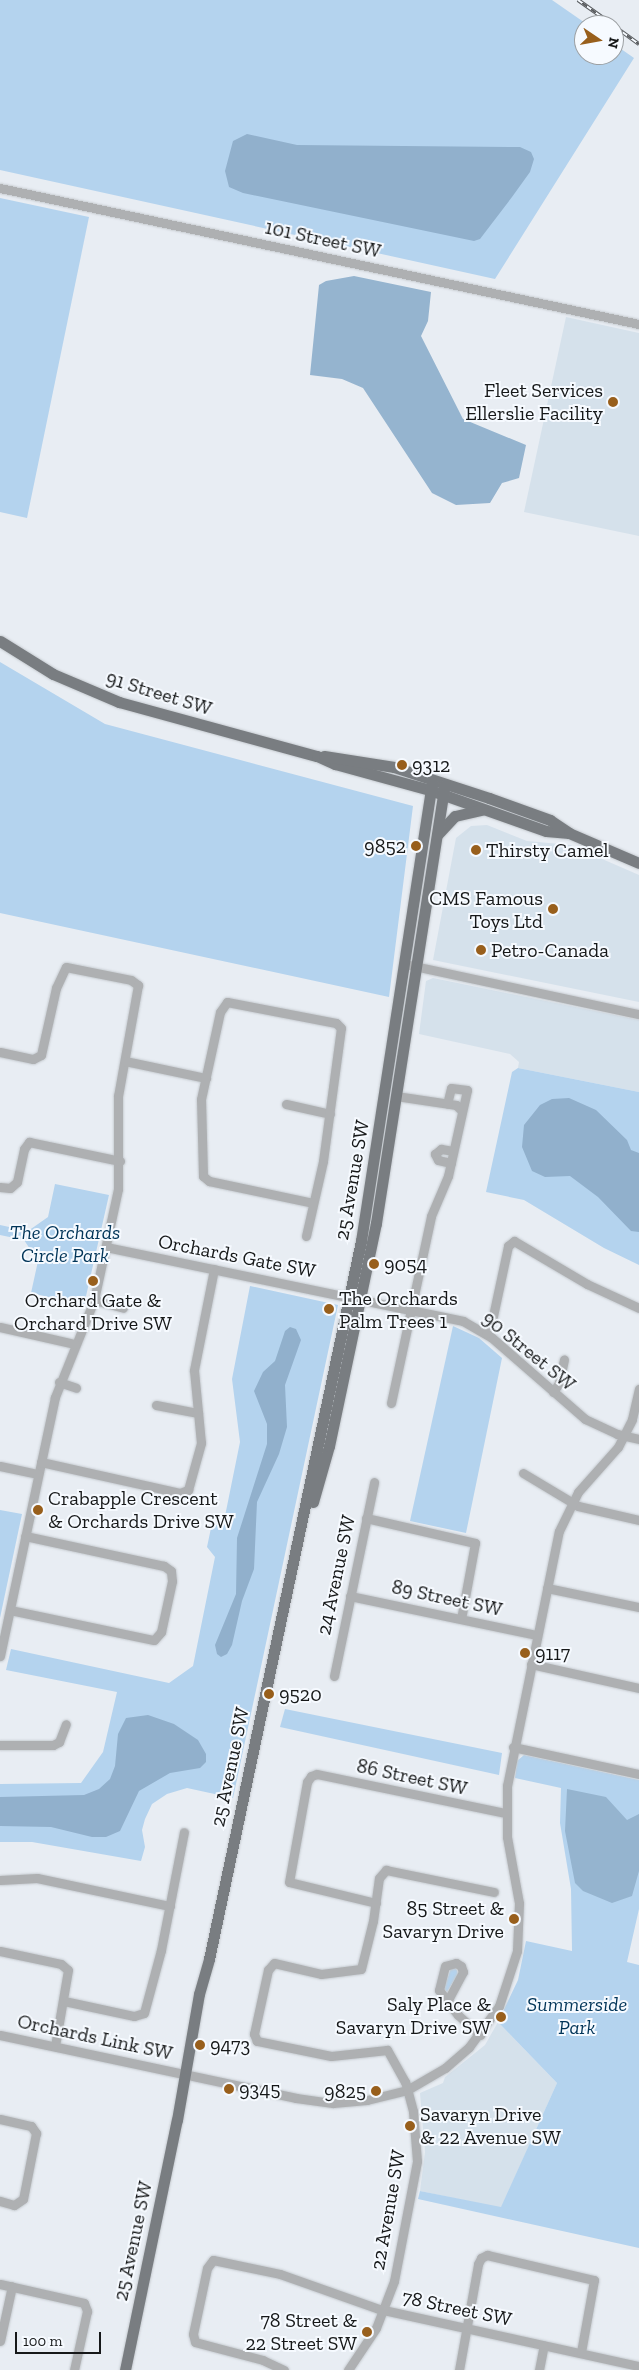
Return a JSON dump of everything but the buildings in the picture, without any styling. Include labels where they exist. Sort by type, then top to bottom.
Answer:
[{"type":"main road","name":"91 Street SW","points":[[0,641],[53,674],[111,700],[317,756],[382,765],[431,785],[550,820],[569,833],[639,863]]},
{"type":"main road","name":"25 Avenue SW","points":[[125,2370],[187,2074],[207,1993],[209,1959],[288,1583],[355,1298],[396,1096],[431,785]]},
{"type":"main road","name":"91 Street SW","points":[[444,789],[546,831],[569,833]]},
{"type":"main road","name":"25 Avenue SW","points":[[355,1298],[370,1195],[444,789]]},
{"type":"main road","points":[[436,837],[455,816],[466,811],[498,812]]},
{"type":"street","name":"101 Street SW","points":[[0,188],[639,324]]},
{"type":"street","points":[[411,966],[639,1014]]},
{"type":"street","points":[[0,1052],[33,1059],[41,1055],[55,994],[66,967],[131,980],[138,985],[117,1102],[120,1182],[94,1300],[59,1382],[0,1656]]},
{"type":"street","points":[[306,1236],[314,1203],[330,1114],[342,1028],[336,1023],[227,1002],[220,1012],[200,1115],[201,1168],[205,1180],[314,1203]]},
{"type":"street","points":[[124,1061],[206,1078]]},
{"type":"street","points":[[391,1403],[432,1211],[451,1163],[462,1111],[468,1094],[465,1089],[451,1088],[446,1104]]},
{"type":"street","points":[[396,1096],[458,1106],[462,1111]]},
{"type":"street","points":[[286,1104],[330,1114]]},
{"type":"street","points":[[0,1187],[10,1188],[16,1182],[24,1149],[29,1142],[120,1161]]},
{"type":"street","points":[[451,1163],[438,1160],[435,1154],[441,1149],[454,1151]]},
{"type":"street","points":[[486,1333],[493,1316],[508,1246],[513,1242],[522,1244],[587,1284],[639,1308]]},
{"type":"street","name":"Orchards Gate SW","points":[[106,1247],[355,1298]]},
{"type":"street","points":[[41,1462],[184,1493],[193,1481],[200,1451],[194,1370],[214,1269]]},
{"type":"street","name":"90 Street SW","points":[[355,1298],[463,1321],[486,1333],[585,1418],[624,1436],[639,1439]]},
{"type":"street","points":[[94,1300],[123,1308]]},
{"type":"street","points":[[0,1327],[75,1344]]},
{"type":"street","points":[[553,1392],[559,1383],[564,1360]]},
{"type":"street","points":[[59,1382],[76,1388]]},
{"type":"street","name":"Orchards Link SW","points":[[0,2035],[326,2102],[367,2100],[407,2090],[446,2068],[480,2035],[505,1993],[519,1937],[519,1902],[508,1849],[506,1813],[513,1747],[559,1531],[572,1503],[609,1460],[624,1436],[639,1389]]},
{"type":"street","points":[[156,1405],[198,1413]]},
{"type":"street","points":[[0,1466],[38,1474]]},
{"type":"street","points":[[523,1473],[572,1503],[639,1520]]},
{"type":"street","name":"24 Avenue SW","points":[[334,1676],[374,1482]]},
{"type":"street","points":[[366,1518],[475,1544],[462,1619]]},
{"type":"street","points":[[10,1610],[154,1640],[161,1632],[172,1581],[171,1571],[164,1566],[25,1536]]},
{"type":"street","points":[[547,1588],[639,1607]]},
{"type":"street","name":"89 Street SW","points":[[350,1596],[537,1636]]},
{"type":"street","points":[[531,1664],[639,1688]]},
{"type":"street","points":[[0,1744],[53,1745],[59,1742],[66,1724]]},
{"type":"street","points":[[513,1747],[639,1774]]},
{"type":"street","name":"86 Street SW","points":[[376,1903],[289,1882],[300,1819],[311,1776],[317,1774],[506,1813]]},
{"type":"street","points":[[64,2001],[142,2015],[147,2008],[170,1906],[184,1832]]},
{"type":"street","points":[[376,1903],[380,1875],[389,1870],[494,1892]]},
{"type":"street","points":[[0,1880],[37,1878],[170,1906]]},
{"type":"street","name":"22 Avenue SW","points":[[348,2370],[371,2338],[384,2310],[396,2273],[417,2161],[416,2122],[407,2090],[387,2050],[331,2056],[256,2040],[256,2026],[271,1964],[321,1974],[361,1969],[376,1903]]},
{"type":"street","points":[[0,1951],[66,1966],[69,1978],[55,2046]]},
{"type":"street","points":[[448,2000],[458,2015],[480,2035]]},
{"type":"street","points":[[0,2119],[31,2126],[36,2133],[23,2199],[18,2204],[0,2201]]},
{"type":"street","points":[[459,2370],[478,2264],[482,2256],[509,2259],[594,2280],[581,2352]]},
{"type":"street","name":"78 Street SW","points":[[284,2370],[263,2360],[195,2342],[194,2334],[207,2268],[213,2260],[280,2274],[384,2310],[639,2366]]},
{"type":"street","points":[[0,2284],[77,2300],[86,2305],[74,2370]]},
{"type":"street","points":[[0,2341],[12,2286]]},
{"type":"street","points":[[539,2370],[544,2345]]},
{"type":"shaded area","points":[[247,134],[297,145],[520,147],[531,152],[534,159],[530,172],[512,197],[480,239],[474,241],[243,193],[229,187],[225,171],[233,141]]},
{"type":"shaded area","points":[[354,276],[431,292],[428,321],[421,336],[463,419],[526,445],[519,478],[502,483],[490,503],[456,505],[432,493],[363,388],[342,379],[310,375],[319,285],[326,281]]},
{"type":"shaded area","points":[[566,317],[639,333],[639,536],[524,512]]},
{"type":"shaded area","points":[[487,825],[527,841],[570,845],[639,875],[639,1002],[433,960],[456,838],[471,826]]},
{"type":"shaded area","points":[[433,978],[639,1020],[639,1092],[518,1068],[519,1062],[510,1054],[419,1034],[426,981]]},
{"type":"shaded area","points":[[569,1098],[596,1110],[627,1140],[631,1150],[639,1153],[639,1232],[631,1231],[598,1197],[570,1176],[545,1177],[532,1171],[522,1147],[524,1125],[540,1105],[552,1099]]},
{"type":"shaded area","points":[[290,1327],[296,1329],[301,1340],[285,1385],[287,1427],[279,1454],[257,1502],[254,1569],[242,1601],[232,1645],[227,1654],[221,1657],[217,1654],[215,1645],[236,1594],[237,1538],[267,1444],[267,1424],[254,1391],[263,1372],[275,1361],[285,1331]]},
{"type":"shaded area","points":[[148,1715],[174,1724],[198,1740],[206,1754],[206,1762],[200,1768],[170,1773],[139,1791],[120,1831],[106,1837],[92,1837],[51,1827],[0,1826],[0,1797],[84,1795],[99,1789],[110,1779],[115,1766],[118,1734],[126,1718]]},
{"type":"shaded area","points":[[567,1789],[606,1797],[627,1820],[639,1814],[639,1871],[632,1896],[612,1903],[583,1891],[575,1883],[565,1831]]},
{"type":"shaded area","points":[[498,2022],[557,2083],[501,2208],[420,2191],[425,2152],[420,2093],[443,2083],[445,2077],[485,2045]]},
{"type":"green space","points":[[0,0],[552,0],[574,15],[574,65],[624,65],[624,51],[634,58],[495,279],[0,170]]},
{"type":"green space","points":[[0,198],[89,217],[27,518],[0,512]]},
{"type":"green space","points":[[0,662],[105,724],[413,806],[389,997],[0,913]]},
{"type":"green space","points":[[518,1068],[639,1092],[639,1265],[604,1248],[524,1200],[486,1192],[512,1072]]},
{"type":"green space","name":"The Orchards Circle Park","points":[[55,1184],[109,1195],[84,1305],[31,1293],[38,1261],[24,1240],[0,1235],[0,1225],[28,1231],[48,1217]]},
{"type":"green space","points":[[250,1286],[338,1305],[233,1798],[187,1788],[167,1794],[152,1804],[142,1830],[145,1847],[141,1861],[32,1842],[0,1842],[0,1784],[81,1783],[103,1752],[117,1692],[6,1670],[11,1649],[169,1683],[193,1666],[215,1557],[207,1547],[211,1528],[224,1521],[240,1442],[232,1379]]},
{"type":"green space","points":[[453,1326],[479,1338],[502,1358],[466,1533],[410,1521]]},
{"type":"green space","points":[[0,1510],[22,1514],[0,1618]]},
{"type":"green space","points":[[285,1709],[502,1753],[499,1775],[280,1727]]},
{"type":"green space","name":"Summerside Park","points":[[524,1755],[639,1780],[639,1909],[627,1962],[639,1965],[639,2248],[418,2199],[420,2191],[501,2207],[557,2083],[498,2022],[518,1980],[526,1941],[572,1951],[571,1889],[560,1823],[561,1788],[515,1778],[517,1761]]},
{"type":"green space","points":[[451,1968],[456,1968],[458,1974],[447,1992],[444,1988]]},
{"type":"railway","points":[[578,0],[599,15]]},
{"type":"railway","points":[[624,33],[639,44]]},
{"type":"place","name":"Fleet Services Ellerslie Facility","points":[[613,402]]},
{"type":"place","name":"9312","points":[[402,765]]},
{"type":"place","name":"9852","points":[[416,846]]},
{"type":"place","name":"Thirsty Camel","points":[[476,850]]},
{"type":"place","name":"CMS Famous Toys Ltd","points":[[553,909]]},
{"type":"place","name":"Petro-Canada","points":[[481,950]]},
{"type":"place","name":"9054","points":[[374,1264]]},
{"type":"place","name":"Orchard Gate & Orchard Drive SW","points":[[93,1281]]},
{"type":"place","name":"The Orchards Palm Trees 1","points":[[329,1309]]},
{"type":"place","name":"Crabapple Crescent & Orchards Drive SW","points":[[38,1510]]},
{"type":"place","name":"9117","points":[[525,1653]]},
{"type":"place","name":"9520","points":[[269,1694]]},
{"type":"place","name":"85 Street & Savaryn Drive","points":[[514,1919]]},
{"type":"place","name":"Saly Place & Savaryn Drive SW","points":[[501,2017]]},
{"type":"place","name":"9473","points":[[200,2045]]},
{"type":"place","name":"9345","points":[[229,2089]]},
{"type":"place","name":"9825","points":[[376,2091]]},
{"type":"place","name":"Savaryn Drive & 22 Avenue SW","points":[[410,2126]]},
{"type":"place","name":"78 Street & 22 Street SW","points":[[367,2332]]}]
